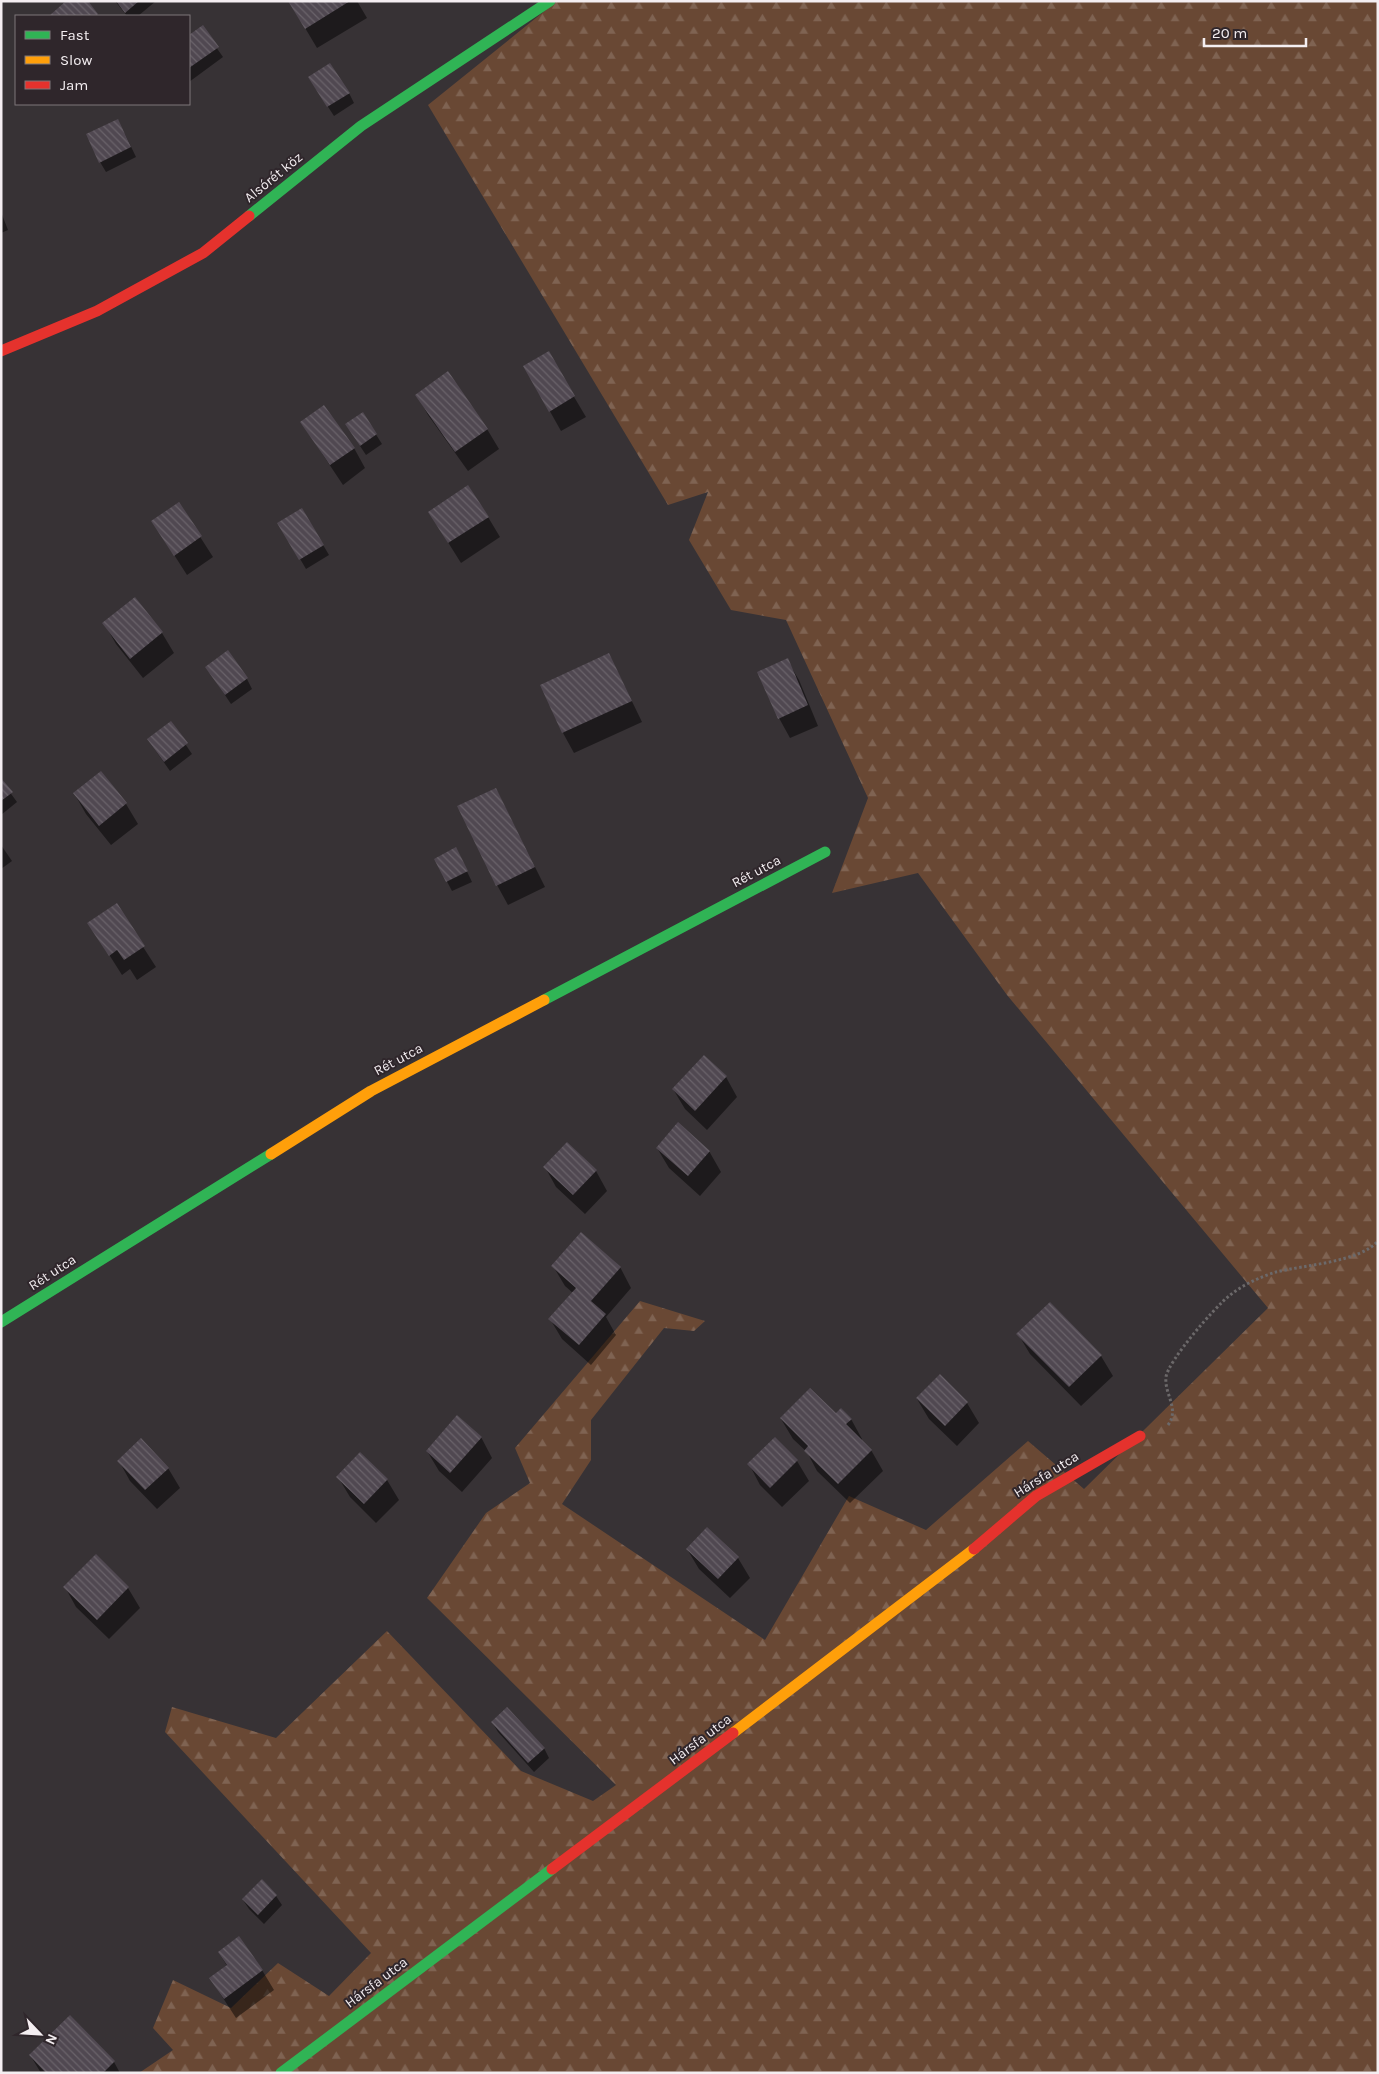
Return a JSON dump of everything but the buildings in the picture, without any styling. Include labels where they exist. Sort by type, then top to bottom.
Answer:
[{"type":"street","name":"Alsórét köz","points":[[1,351],[97,311],[203,253],[361,126],[550,1]]},
{"type":"street","name":"Rét utca","points":[[1,1322],[370,1091],[825,852]]},
{"type":"street","name":"Hársfa utca","points":[[281,2073],[890,1614],[973,1550],[1021,1507],[1068,1477],[1140,1436]]},
{"type":"path","points":[[1140,1436],[1158,1433],[1170,1423],[1173,1411],[1166,1382],[1167,1374],[1178,1356],[1213,1311],[1228,1296],[1242,1287],[1275,1272],[1356,1255],[1370,1248],[1378,1241]]},
{"type":"green space","points":[[557,1],[1378,1],[1378,2073],[139,2073],[173,2050],[153,2028],[173,1980],[231,2008],[278,1963],[329,1996],[371,1953],[165,1732],[172,1707],[276,1738],[387,1631],[521,1771],[593,1801],[616,1785],[427,1598],[486,1513],[530,1483],[515,1448],[640,1301],[705,1321],[694,1331],[664,1328],[591,1420],[591,1460],[562,1504],[765,1640],[849,1496],[926,1530],[1028,1441],[1084,1489],[1268,1308],[1007,995],[918,873],[832,893],[868,798],[786,620],[731,610],[689,540],[708,492],[668,505],[428,105]]},
{"type":"traffic: fast","points":[[249,216],[361,126],[550,1]]},
{"type":"traffic: fast","points":[[544,1000],[825,852]]},
{"type":"traffic: fast","points":[[1,1322],[271,1154]]},
{"type":"traffic: fast","points":[[281,2073],[552,1869]]},
{"type":"traffic: slow","points":[[271,1154],[371,1091],[544,1000]]},
{"type":"traffic: slow","points":[[733,1733],[974,1549]]},
{"type":"traffic: jam","points":[[1,351],[97,311],[203,253],[249,216]]},
{"type":"traffic: jam","points":[[974,1549],[1036,1496],[1140,1436]]},
{"type":"traffic: jam","points":[[552,1869],[733,1733]]}]
